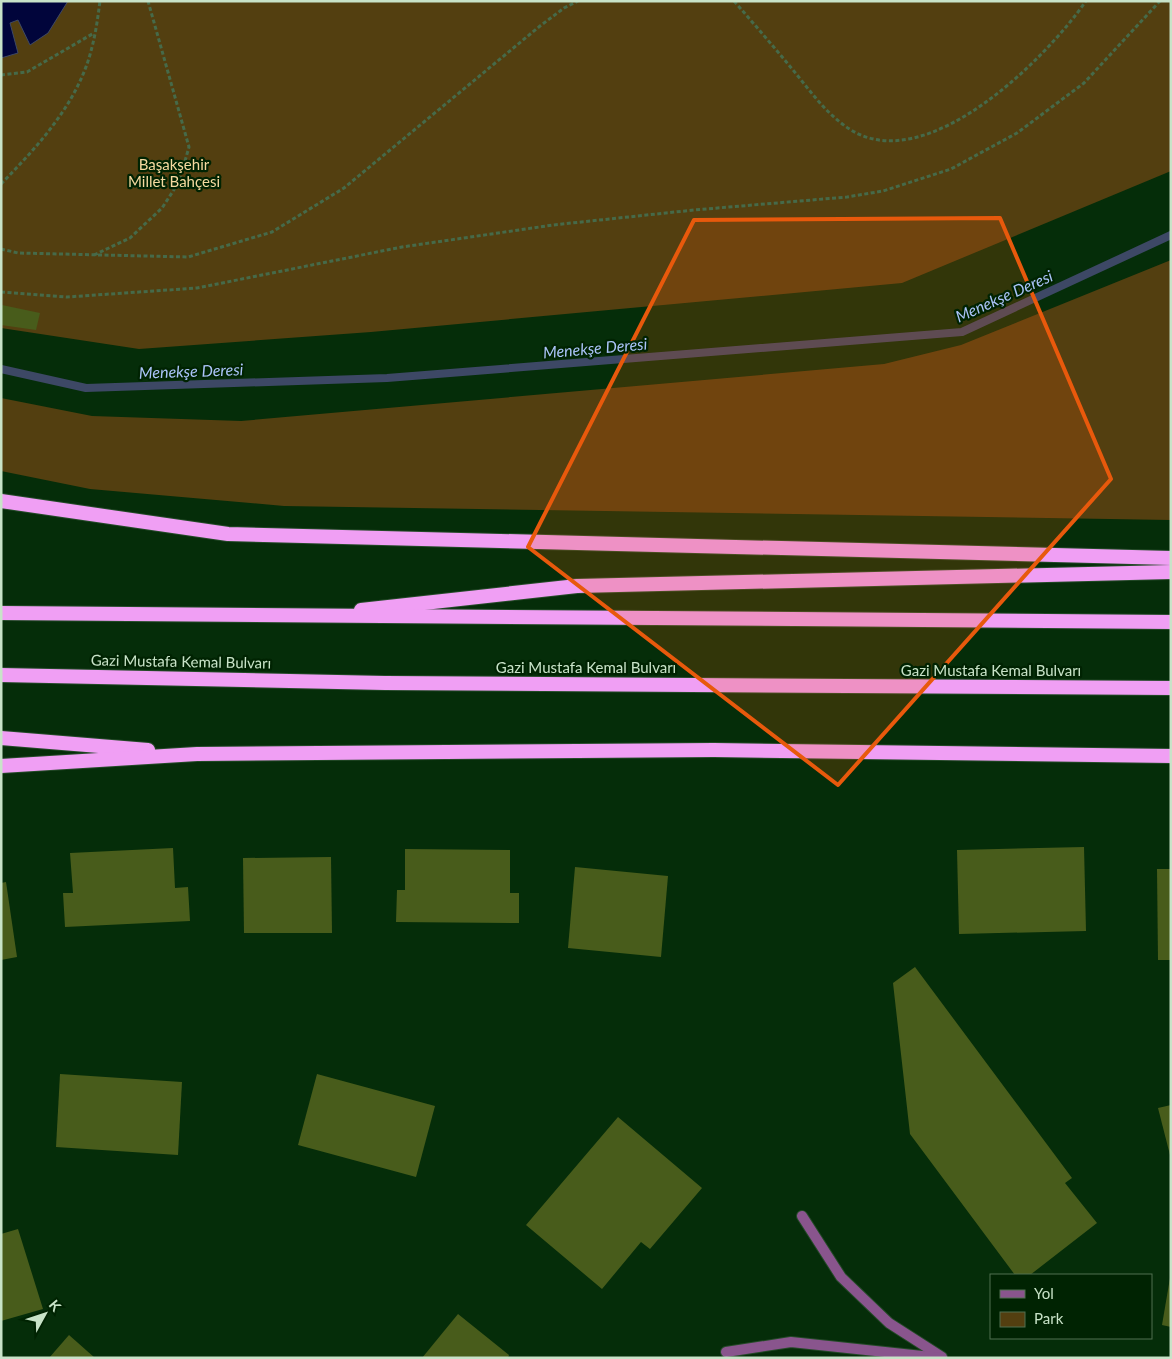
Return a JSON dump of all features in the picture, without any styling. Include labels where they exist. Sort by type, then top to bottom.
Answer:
[{"type":"highway","points":[[1,501],[228,534],[1171,558]]},
{"type":"highway","points":[[296,617],[578,586],[1171,572]]},
{"type":"highway","points":[[1,613],[296,617],[1171,622]]},
{"type":"highway","name":"Gazi Mustafa Kemal Bulvarı","points":[[1,675],[385,683],[1171,688]]},
{"type":"highway","points":[[1,738],[197,754]]},
{"type":"highway","points":[[1,766],[197,754],[714,750],[1171,756]]},
{"type":"street","points":[[802,1216],[841,1277],[889,1323],[942,1358]]},
{"type":"street","points":[[726,1352],[791,1342],[942,1358]]},
{"type":"path","points":[[1,184],[39,146],[70,101],[92,49],[100,1]]},
{"type":"path","points":[[94,255],[130,238],[162,208],[179,182],[189,147],[148,1]]},
{"type":"path","points":[[1,249],[18,253],[188,257],[272,232],[344,188],[540,26],[577,1]]},
{"type":"path","points":[[734,1],[827,111],[852,131],[882,141],[916,138],[947,126],[990,99],[1033,61],[1086,1]]},
{"type":"path","points":[[1,292],[67,297],[188,289],[402,247],[553,225],[694,210],[847,197],[883,191],[950,169],[1017,133],[1084,83],[1160,1]]},
{"type":"path","points":[[1,75],[27,72],[95,32]]},
{"type":"highlighted area","points":[[1000,218],[1111,479],[838,785],[528,547],[694,220]]},
{"type":"green space","name":"Başakşehir Millet Bahçesi","points":[[1,1],[1171,1],[1171,171],[902,283],[371,332],[139,349],[1,328]]},
{"type":"green space","points":[[1171,260],[1171,520],[284,506],[90,489],[1,471],[1,398],[92,416],[241,421],[884,364],[961,345]]},
{"type":"shaded area","points":[[1,1],[68,1],[48,33],[30,45],[18,20],[10,23],[18,53],[1,58]]},
{"type":"building","points":[[2,305],[40,313],[36,330],[1,325]]},
{"type":"building","points":[[1084,847],[1086,931],[959,934],[957,850]]},
{"type":"building","points":[[173,848],[175,888],[188,887],[190,921],[65,927],[63,893],[73,893],[70,853]]},
{"type":"building","points":[[405,849],[510,850],[510,893],[519,893],[519,923],[396,922],[397,890],[405,890]]},
{"type":"building","points":[[331,857],[332,933],[244,933],[243,858]]},
{"type":"building","points":[[575,867],[668,876],[661,957],[568,948]]},
{"type":"building","points":[[1157,869],[1171,869],[1171,960],[1158,960]]},
{"type":"building","points":[[6,882],[17,957],[1,960],[1,883]]},
{"type":"building","points":[[915,967],[1072,1178],[1065,1183],[1097,1223],[1031,1274],[1014,1274],[910,1134],[893,983]]},
{"type":"building","points":[[60,1074],[182,1082],[178,1155],[56,1147]]},
{"type":"building","points":[[317,1074],[435,1106],[416,1177],[298,1145]]},
{"type":"building","points":[[1171,1105],[1171,1155],[1170,1155],[1158,1108]]},
{"type":"building","points":[[618,1117],[702,1188],[650,1249],[641,1242],[602,1289],[526,1225]]},
{"type":"building","points":[[18,1229],[43,1309],[1,1321],[1,1234]]},
{"type":"building","points":[[1171,1278],[1171,1327],[1162,1325]]},
{"type":"building","points":[[458,1314],[509,1355],[508,1358],[422,1358]]},
{"type":"building","points":[[69,1335],[95,1358],[49,1358]]},
{"type":"waterway","name":"Menekşe Deresi","points":[[1,369],[86,388],[387,378],[962,332],[1171,235]]}]
